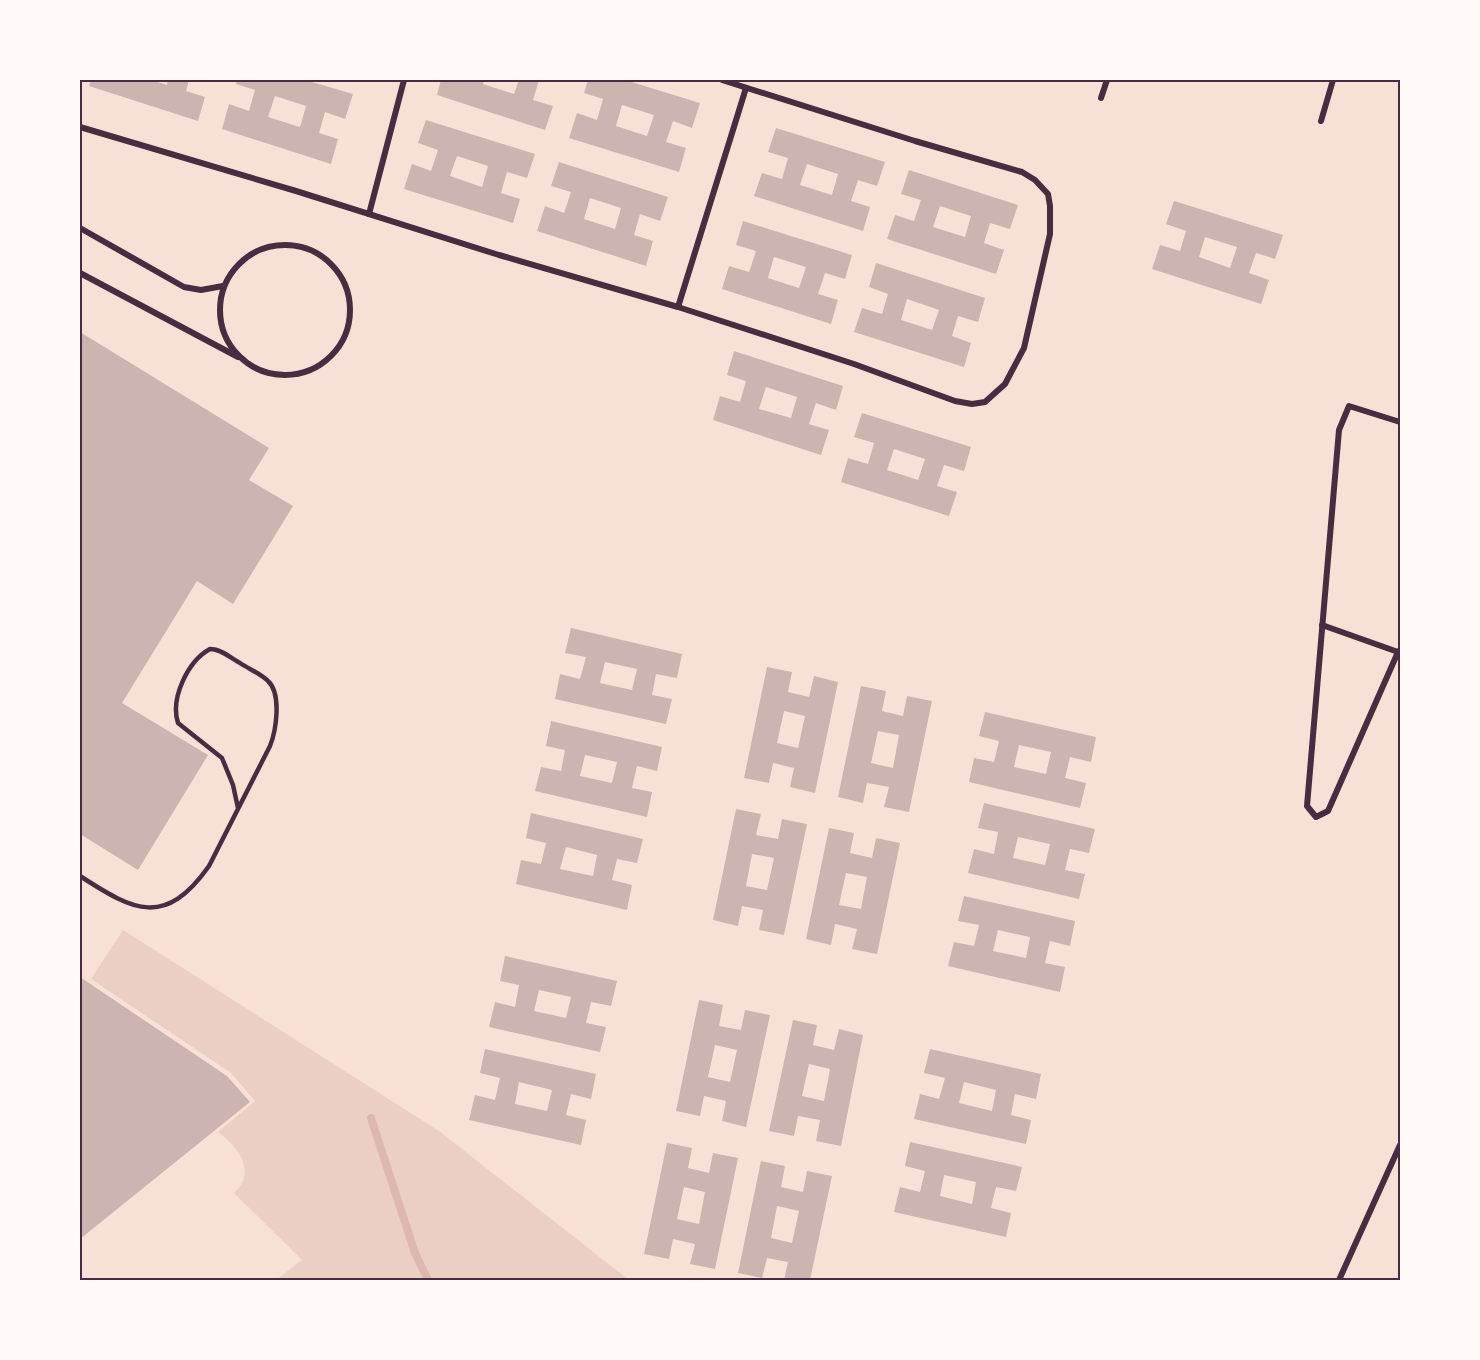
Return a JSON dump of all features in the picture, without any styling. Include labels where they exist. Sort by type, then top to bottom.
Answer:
[{"type":"street","points":[[369,214],[404,80]]},
{"type":"street","points":[[80,127],[678,307],[854,364],[955,401],[972,404],[985,402],[1005,384],[1024,348],[1050,234],[1048,194],[1035,180],[1022,172],[722,80]]},
{"type":"street","points":[[1101,98],[1107,80]]},
{"type":"street","points":[[1320,121],[1334,80]]},
{"type":"street","points":[[678,307],[746,88]]},
{"type":"street","points":[[80,228],[184,287],[201,290],[223,286]]},
{"type":"street","points":[[80,273],[241,359],[255,369],[272,375],[290,376],[311,371],[329,360],[343,343],[350,322],[350,301],[344,281],[331,263],[313,251],[292,245],[271,246],[251,254],[234,267],[223,286],[219,312],[225,337],[241,359]]},
{"type":"street","points":[[1322,625],[1399,651],[1328,811],[1316,817],[1307,806],[1322,625],[1340,430],[1349,406],[1401,422]]},
{"type":"street","points":[[1339,1281],[1401,1145]]},
{"type":"lane","points":[[80,876],[114,898],[135,907],[156,908],[170,904],[197,884],[210,866],[238,808],[253,783],[275,732],[275,697],[272,687],[264,678],[221,652],[210,649],[196,660],[179,691],[176,718],[178,723],[222,758],[233,784],[238,808]]},
{"type":"shaded area","points":[[123,930],[439,1131],[629,1280],[276,1280],[302,1260],[234,1193],[243,1181],[244,1166],[239,1153],[218,1132],[255,1101],[231,1073],[91,979]]},
{"type":"building","points":[[91,80],[151,80],[167,85],[168,80],[189,80],[186,91],[205,97],[198,121],[89,86]]},
{"type":"building","points":[[237,80],[305,80],[353,94],[345,119],[325,112],[319,133],[338,139],[331,164],[222,129],[229,104],[249,111],[255,90],[236,84]],"holes":[[[275,96],[306,106],[300,127],[268,117]]]},
{"type":"building","points":[[441,80],[484,80],[483,84],[514,94],[519,80],[539,80],[533,100],[553,106],[545,130],[437,95]]},
{"type":"building","points":[[588,80],[625,80],[700,103],[692,128],[673,121],[666,142],[686,148],[679,172],[569,138],[577,113],[597,120],[603,99],[584,93]],"holes":[[[622,105],[654,115],[647,136],[616,126]]]},
{"type":"building","points":[[426,120],[535,154],[527,178],[507,172],[501,193],[520,199],[513,223],[404,189],[412,164],[431,171],[438,150],[418,143]],"holes":[[[457,156],[488,166],[482,187],[450,176]]]},
{"type":"building","points":[[776,128],[885,162],[877,186],[858,180],[851,201],[870,207],[863,231],[754,196],[762,173],[782,179],[788,158],[768,152]],"holes":[[[807,164],[838,174],[832,195],[800,185]]]},
{"type":"building","points":[[559,162],[668,197],[660,221],[640,214],[634,235],[653,241],[646,266],[537,231],[545,206],[564,213],[571,192],[551,186]],"holes":[[[590,198],[621,208],[615,229],[584,219]]]},
{"type":"building","points":[[909,170],[1018,205],[1010,229],[990,223],[984,243],[1004,250],[996,274],[887,239],[895,215],[914,221],[921,200],[901,194]],"holes":[[[940,206],[971,216],[965,237],[933,227]]]},
{"type":"building","points":[[1174,201],[1283,235],[1275,259],[1256,253],[1249,273],[1269,280],[1261,304],[1152,269],[1160,245],[1180,251],[1186,231],[1166,224]],"holes":[[[1205,237],[1237,247],[1230,268],[1199,257]]]},
{"type":"building","points":[[743,221],[852,255],[845,279],[825,273],[818,294],[838,300],[831,324],[722,289],[729,266],[749,272],[756,251],[736,245]],"holes":[[[774,257],[806,267],[799,288],[768,278]]]},
{"type":"building","points":[[876,263],[985,298],[978,322],[958,316],[952,336],[971,343],[964,367],[854,332],[862,308],[882,314],[888,294],[869,287]],"holes":[[[907,299],[939,310],[932,330],[901,320]]]},
{"type":"building","points":[[80,332],[269,448],[249,480],[293,506],[233,604],[197,581],[122,703],[208,755],[138,870],[80,834]]},
{"type":"building","points":[[734,351],[843,386],[836,410],[816,403],[809,424],[829,430],[821,455],[713,420],[720,396],[740,402],[746,381],[727,375]],"holes":[[[766,387],[797,397],[791,418],[759,409]]]},
{"type":"building","points":[[862,413],[971,447],[964,471],[944,465],[937,486],[957,492],[949,516],[841,482],[848,458],[868,464],[874,443],[854,437]],"holes":[[[894,449],[925,459],[918,480],[887,470]]]},
{"type":"building","points":[[571,628],[682,654],[677,678],[656,674],[652,695],[672,699],[666,724],[555,699],[560,674],[580,679],[586,657],[565,653]],"holes":[[[605,662],[637,669],[632,690],[600,683]]]},
{"type":"building","points":[[767,667],[792,672],[788,692],[809,697],[814,676],[838,682],[815,793],[790,787],[794,768],[773,763],[769,783],[744,778]],"holes":[[[784,711],[805,716],[798,748],[777,743]]]},
{"type":"building","points":[[861,686],[886,691],[882,711],[903,716],[907,696],[932,701],[909,812],[884,807],[889,787],[867,783],[863,803],[838,797]],"holes":[[[878,731],[899,735],[893,768],[871,763]]]},
{"type":"building","points":[[985,712],[1096,737],[1091,762],[1070,757],[1065,778],[1086,783],[1080,808],[969,782],[974,758],[994,762],[999,741],[979,736]],"holes":[[[1019,745],[1051,752],[1046,774],[1014,767]]]},
{"type":"building","points":[[551,721],[662,747],[657,771],[637,766],[632,788],[652,792],[647,817],[535,791],[541,767],[561,771],[565,750],[546,746]],"holes":[[[585,755],[617,762],[612,783],[580,776]]]},
{"type":"building","points":[[984,803],[1095,829],[1089,853],[1070,849],[1065,870],[1085,874],[1079,899],[968,873],[974,849],[994,854],[998,832],[978,828]],"holes":[[[1018,837],[1050,844],[1045,865],[1013,858]]]},
{"type":"building","points":[[736,809],[761,814],[756,835],[778,839],[782,819],[807,824],[784,935],[759,930],[763,910],[742,906],[738,926],[713,920]],"holes":[[[752,854],[774,858],[767,890],[746,886]]]},
{"type":"building","points":[[531,813],[643,839],[637,863],[617,859],[612,880],[632,885],[627,910],[516,884],[521,860],[541,864],[546,843],[526,838]],"holes":[[[566,847],[597,855],[593,876],[560,869]]]},
{"type":"building","points":[[829,828],[854,833],[850,853],[872,858],[876,838],[900,843],[877,954],[852,949],[857,929],[835,924],[831,945],[806,939]],"holes":[[[846,873],[867,877],[861,909],[839,905]]]},
{"type":"building","points":[[964,896],[1075,921],[1070,946],[1050,941],[1045,963],[1065,967],[1060,992],[948,966],[954,942],[974,946],[979,925],[958,921]],"holes":[[[998,930],[1030,937],[1026,958],[993,951]]]},
{"type":"building","points":[[505,956],[617,981],[611,1006],[591,1002],[586,1023],[606,1027],[600,1052],[489,1027],[495,1002],[515,1007],[519,985],[500,981]],"holes":[[[539,990],[571,997],[566,1018],[534,1011]]]},
{"type":"building","points":[[80,977],[227,1076],[250,1102],[80,1239]]},
{"type":"building","points":[[699,1000],[723,1005],[719,1026],[741,1030],[745,1010],[770,1015],[746,1127],[722,1121],[726,1101],[704,1096],[700,1116],[676,1111]],"holes":[[[715,1045],[737,1050],[730,1082],[708,1077]]]},
{"type":"building","points":[[793,1020],[817,1025],[813,1045],[834,1050],[839,1029],[863,1035],[841,1146],[816,1141],[820,1120],[798,1116],[794,1136],[769,1131]],"holes":[[[809,1064],[830,1069],[824,1101],[802,1096]]]},
{"type":"building","points":[[485,1049],[596,1074],[591,1099],[571,1094],[566,1115],[586,1120],[581,1145],[469,1120],[475,1095],[495,1100],[500,1078],[480,1073]],"holes":[[[519,1082],[552,1090],[547,1111],[515,1104]]]},
{"type":"building","points":[[930,1049],[1041,1074],[1036,1099],[1015,1094],[1011,1115],[1031,1120],[1026,1144],[914,1119],[920,1094],[939,1099],[945,1078],[924,1073]],"holes":[[[964,1082],[996,1090],[992,1111],[959,1103]]]},
{"type":"building","points":[[910,1142],[1022,1167],[1016,1191],[996,1187],[991,1208],[1011,1213],[1006,1237],[894,1212],[900,1187],[920,1192],[925,1171],[905,1166]],"holes":[[[944,1175],[976,1182],[972,1204],[940,1196]]]},
{"type":"building","points":[[667,1143],[692,1148],[688,1168],[709,1173],[713,1153],[738,1158],[715,1269],[690,1264],[695,1244],[673,1239],[669,1259],[644,1254]],"holes":[[[684,1187],[705,1192],[699,1224],[677,1219]]]},
{"type":"building","points":[[761,1161],[785,1166],[781,1187],[803,1192],[807,1171],[832,1176],[810,1280],[784,1280],[788,1262],[767,1258],[762,1278],[738,1273]],"holes":[[[777,1206],[799,1211],[792,1243],[771,1238]]]},
{"type":"waterway","points":[[371,1118],[415,1253],[428,1280]]}]
